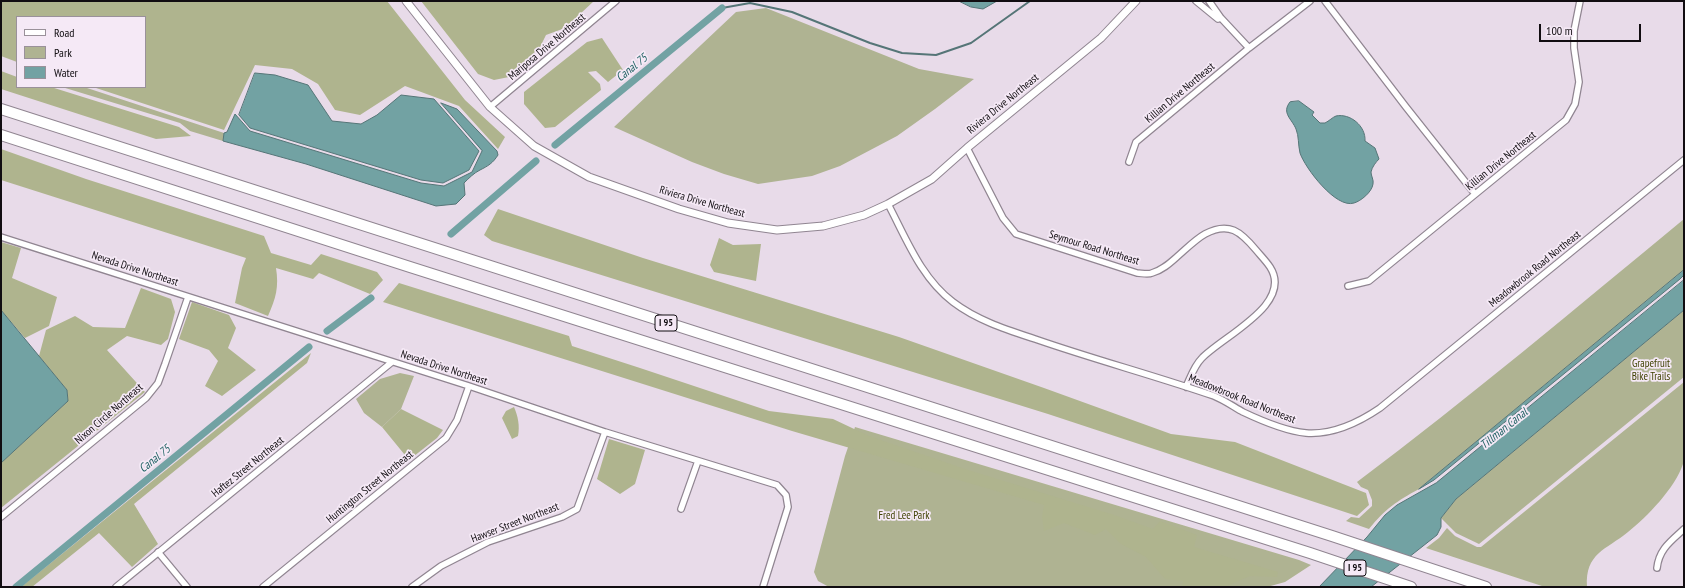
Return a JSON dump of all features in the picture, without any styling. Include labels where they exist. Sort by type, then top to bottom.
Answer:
[{"type":"highway","name":"I 95","points":[[1,109],[1332,536],[1486,587]]},
{"type":"highway","name":"I 95","points":[[1,135],[410,267],[1310,553],[1411,587]]},
{"type":"street","name":"Riviera Drive Northeast","points":[[406,1],[490,107],[534,146],[589,177],[728,223],[777,230],[823,226],[864,215],[888,204],[932,179],[967,148],[1101,38],[1136,1]]},
{"type":"street","name":"Mariposa Drive Northeast","points":[[490,107],[616,1]]},
{"type":"street","points":[[1196,1],[1218,19],[1221,18]]},
{"type":"street","points":[[1209,1],[1221,18],[1249,48]]},
{"type":"street","name":"Killian Drive Northeast","points":[[1129,162],[1136,142],[1249,48],[1310,1]]},
{"type":"street","points":[[1325,1],[1475,194]]},
{"type":"street","name":"Killian Drive Northeast","points":[[1348,286],[1369,281],[1556,130],[1566,120],[1575,104],[1579,82],[1574,48],[1574,31],[1580,1]]},
{"type":"street","name":"Seymour Road Northeast","points":[[967,148],[1003,218],[1016,234],[1137,273],[1150,274],[1164,268],[1204,234],[1218,229],[1230,228],[1240,233],[1251,244],[1270,267],[1274,275],[1272,297],[1263,309],[1203,357],[1194,367],[1186,387]]},
{"type":"street","name":"Meadowbrook Road Northeast","points":[[888,204],[920,265],[947,297],[971,314],[988,323],[1059,348],[1216,397],[1244,412],[1285,429],[1307,433],[1325,432],[1362,420],[1413,382],[1684,160]]},
{"type":"street","name":"Nevada Drive Northeast","points":[[1,237],[469,386],[605,432],[777,485],[786,495],[788,507],[763,587]]},
{"type":"street","name":"Nixon Circle Northeast","points":[[1,517],[146,398],[158,383],[188,297]]},
{"type":"street","name":"Haftez Street Northeast","points":[[116,587],[392,362]]},
{"type":"street","name":"Huntington Street Northeast","points":[[263,587],[446,438],[457,420],[469,386]]},
{"type":"street","name":"Hawser Street Northeast","points":[[412,587],[441,566],[488,542],[562,518],[577,509],[605,432]]},
{"type":"street","points":[[681,509],[698,461]]},
{"type":"street","points":[[1657,568],[1658,558],[1664,547],[1684,529]]},
{"type":"street","points":[[158,552],[187,587]]},
{"type":"green space","points":[[766,8],[919,69],[974,79],[897,136],[840,166],[812,176],[758,184],[724,174],[692,162],[614,127],[736,12]]},
{"type":"green space","points":[[65,88],[87,88],[224,133],[223,141],[190,131],[180,123]]},
{"type":"green space","points":[[1684,219],[1684,270],[1419,489],[1392,506],[1380,516],[1369,529],[1346,521],[1351,517],[1359,518],[1372,506],[1372,500],[1368,490],[1361,487],[1357,482],[1481,385]]},
{"type":"green space","name":"Grapefruit Bike Trails","points":[[1684,310],[1684,377],[1479,544],[1456,533],[1441,518],[1456,499]]},
{"type":"green space","points":[[400,373],[414,376],[401,409],[382,427],[364,413],[356,399],[380,379]]},
{"type":"green space","points":[[1684,382],[1684,456],[1683,464],[1679,473],[1674,483],[1660,501],[1643,518],[1628,532],[1605,548],[1593,559],[1587,576],[1587,587],[1545,587],[1426,548],[1439,538],[1447,528],[1455,536],[1477,547],[1481,547]]},
{"type":"green space","name":"Fred Lee Park","points":[[855,427],[1299,560],[1311,565],[1285,582],[1267,587],[829,587],[818,581],[814,572],[845,456]]},
{"type":"shaded area","points":[[1,1],[387,1],[465,100],[505,137],[498,149],[459,106],[405,86],[360,115],[335,110],[318,84],[292,69],[255,65],[224,130],[96,88],[146,88],[146,16],[16,16],[16,62],[1,56]]},
{"type":"shaded area","points":[[421,1],[594,1],[565,28],[546,35],[540,47],[509,77],[494,80],[478,74]]},
{"type":"shaded area","points":[[602,38],[623,70],[608,82],[596,71],[588,72],[600,84],[601,90],[555,127],[545,128],[524,104],[524,92],[587,42]]},
{"type":"shaded area","points":[[1,71],[16,77],[16,88],[54,88],[179,127],[191,136],[156,139],[1,89]]},
{"type":"shaded area","points":[[1,149],[86,179],[264,236],[271,253],[311,265],[321,254],[377,272],[383,280],[370,294],[319,273],[313,279],[276,268],[276,292],[268,316],[235,303],[242,268],[246,258],[1,180]]},
{"type":"shaded area","points":[[498,209],[643,258],[899,337],[1171,434],[1235,442],[1366,493],[1369,505],[1357,516],[1048,414],[492,241],[484,235]]},
{"type":"shaded area","points":[[719,238],[733,245],[761,244],[756,281],[714,272],[710,265]]},
{"type":"shaded area","points":[[1,242],[21,248],[12,278],[57,297],[49,326],[25,338],[1,310]]},
{"type":"shaded area","points":[[399,283],[569,336],[572,346],[769,411],[833,419],[869,436],[965,469],[1114,515],[1153,529],[1160,521],[1197,535],[1194,547],[1278,572],[1277,577],[1250,576],[1224,587],[1182,587],[1183,581],[1165,579],[1146,557],[1121,544],[1106,529],[1095,535],[1064,523],[1044,531],[1042,517],[1044,505],[792,431],[383,302]]},
{"type":"shaded area","points":[[141,288],[171,299],[175,312],[168,339],[161,345],[127,336],[107,350],[145,392],[1,508],[1,463],[68,401],[67,390],[39,356],[46,330],[75,316],[93,327],[125,328]]},
{"type":"shaded area","points":[[192,302],[229,315],[236,328],[228,348],[256,370],[222,396],[205,386],[218,361],[209,350],[179,339]]},
{"type":"shaded area","points":[[311,353],[307,363],[134,504],[158,544],[132,567],[99,533],[32,587],[21,587]]},
{"type":"shaded area","points":[[514,407],[517,414],[519,432],[518,436],[512,439],[502,418],[506,411]]},
{"type":"shaded area","points":[[401,409],[443,430],[437,438],[409,460],[382,427]]},
{"type":"shaded area","points":[[609,439],[645,450],[635,484],[620,494],[597,479]]},
{"type":"water","points":[[959,1],[997,1],[983,9],[971,7]]},
{"type":"water","points":[[255,73],[275,75],[308,85],[332,121],[361,124],[377,115],[401,95],[434,99],[479,151],[469,170],[443,183],[421,180],[250,128],[239,115]]},
{"type":"water","points":[[1299,101],[1314,112],[1312,115],[1320,123],[1325,123],[1336,116],[1352,119],[1363,130],[1365,141],[1375,148],[1379,159],[1373,166],[1371,172],[1373,184],[1366,196],[1360,200],[1354,203],[1347,203],[1330,194],[1322,186],[1303,160],[1300,153],[1296,129],[1287,113],[1290,102]]},
{"type":"water","points":[[441,103],[457,109],[497,151],[498,155],[490,164],[470,177],[464,183],[465,195],[456,204],[436,206],[306,164],[223,141],[224,133],[227,132],[235,114],[250,131],[421,183],[444,186],[472,172],[482,151]]},
{"type":"water","points":[[1684,270],[1684,275],[1680,279],[1434,480],[1419,489]]},
{"type":"water","name":"Tillman Canal","points":[[1684,280],[1684,310],[1456,499],[1441,518],[1441,527],[1437,535],[1371,587],[1319,587],[1367,537],[1385,515],[1397,505],[1436,483]]},
{"type":"water","points":[[1,310],[67,390],[68,401],[1,463]]},
{"type":"waterway","points":[[722,8],[750,3],[792,12],[870,43],[902,53],[936,55],[971,43],[1030,1]]},
{"type":"waterway","name":"Canal 75","points":[[555,145],[722,8]]},
{"type":"waterway","name":"Canal 75","points":[[451,234],[536,161]]},
{"type":"waterway","name":"Canal 75","points":[[327,331],[371,298]]},
{"type":"waterway","name":"Canal 75","points":[[16,587],[309,347]]}]
